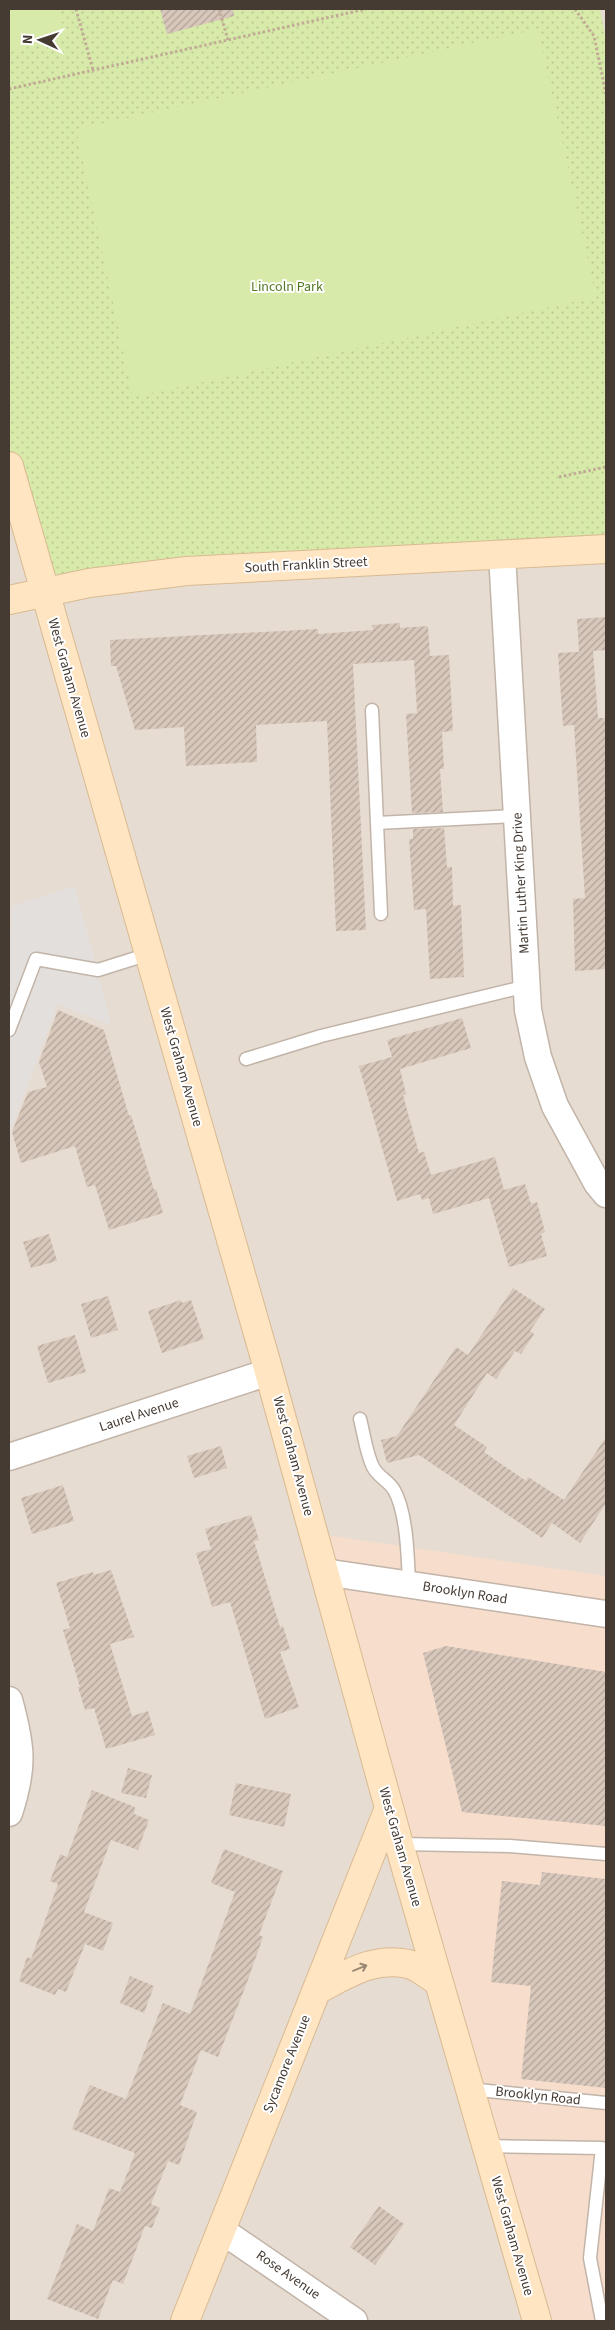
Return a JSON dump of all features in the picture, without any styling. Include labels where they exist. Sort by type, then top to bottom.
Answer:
[{"type":"street","name":"West Graham Avenue","points":[[9,466],[269,1372],[399,1844],[537,2321]]},
{"type":"street","name":"South Franklin Street","points":[[9,600],[89,583],[187,571],[606,549]]},
{"type":"street","name":"Martin Luther King Drive","points":[[502,554],[528,1010],[538,1057],[555,1106],[597,1183],[606,1194]]},
{"type":"street","name":"Laurel Avenue","points":[[9,1458],[269,1372]]},
{"type":"street","name":"Brooklyn Road","points":[[324,1572],[606,1614]]},
{"type":"street","points":[[9,1700],[21,1752],[19,1782],[9,1813]]},
{"type":"street","name":"Sycamore Avenue","points":[[185,2321],[389,1808]]},
{"type":"street","points":[[316,1990],[362,1966],[385,1962],[409,1964],[438,1981]]},
{"type":"street","name":"Rose Avenue","points":[[221,2230],[354,2321]]},
{"type":"lane","points":[[372,710],[381,914]]},
{"type":"lane","points":[[377,823],[517,816]]},
{"type":"lane","points":[[9,1030],[36,959],[98,970],[149,954]]},
{"type":"lane","points":[[246,1059],[321,1036],[527,986]]},
{"type":"lane","points":[[360,1419],[372,1466],[381,1479],[392,1487],[396,1496],[408,1551],[409,1585]]},
{"type":"lane","points":[[399,1844],[510,1846],[606,1854]]},
{"type":"lane","name":"Brooklyn Road","points":[[469,2089],[606,2104]]},
{"type":"lane","points":[[485,2146],[602,2148],[590,2258],[602,2321]]},
{"type":"path","points":[[76,9],[93,70]]},
{"type":"path","points":[[219,9],[228,40]]},
{"type":"path","points":[[9,89],[366,9]]},
{"type":"path","points":[[574,9],[594,36],[606,94]]},
{"type":"path","points":[[559,477],[606,467]]},
{"type":"shaded area","points":[[9,9],[606,9],[606,2321],[9,2321]]},
{"type":"shaded area","points":[[75,886],[112,1026],[58,1004],[9,1136],[9,932],[12,931],[11,906]]},
{"type":"shaded area","points":[[312,1533],[606,1576],[606,2321],[532,2321]]},
{"type":"green space","name":"Lincoln Park","points":[[9,9],[600,9],[606,40],[606,549],[44,592],[9,466]]},
{"type":"green space","points":[[9,9],[58,9],[66,36],[9,52]]},
{"type":"green space","points":[[538,29],[596,297],[133,397],[76,129]]},
{"type":"building","points":[[160,9],[233,9],[234,16],[167,34]]},
{"type":"building","points":[[606,617],[606,650],[579,652],[577,619]]},
{"type":"building","points":[[400,623],[400,628],[428,626],[430,656],[449,655],[453,731],[442,732],[444,769],[440,769],[443,812],[412,813],[406,714],[417,713],[414,660],[353,664],[366,930],[336,931],[327,721],[256,725],[257,762],[186,766],[184,727],[135,730],[116,666],[111,666],[110,640],[318,629],[318,634],[373,630],[372,625]]},
{"type":"building","points":[[593,651],[598,718],[606,718],[606,969],[575,971],[573,899],[585,898],[574,725],[563,726],[558,653]]},
{"type":"building","points":[[444,828],[447,867],[452,867],[453,906],[461,905],[464,977],[430,979],[426,909],[414,910],[409,839],[413,839],[413,829]]},
{"type":"building","points":[[58,1010],[104,1030],[129,1116],[131,1115],[163,1213],[109,1230],[95,1185],[87,1187],[75,1146],[21,1163],[12,1132],[28,1092],[47,1087],[39,1062]]},
{"type":"building","points":[[462,1018],[471,1048],[400,1069],[406,1094],[403,1095],[419,1153],[424,1152],[431,1175],[495,1157],[504,1190],[525,1184],[531,1204],[537,1202],[545,1232],[541,1234],[547,1256],[509,1267],[489,1198],[433,1214],[429,1198],[422,1200],[420,1194],[397,1201],[359,1066],[392,1057],[387,1040]]},
{"type":"building","points":[[49,1234],[57,1261],[31,1268],[23,1242]]},
{"type":"building","points":[[513,1288],[545,1309],[530,1331],[534,1334],[521,1354],[515,1351],[496,1379],[487,1373],[454,1425],[487,1447],[484,1452],[526,1481],[528,1477],[564,1500],[606,1437],[606,1503],[580,1543],[552,1523],[542,1538],[419,1455],[387,1463],[381,1440],[397,1436],[456,1347],[468,1355]]},
{"type":"building","points":[[108,1296],[118,1330],[91,1338],[81,1304]]},
{"type":"building","points":[[181,1300],[182,1303],[191,1300],[204,1339],[162,1353],[148,1311]]},
{"type":"building","points":[[75,1335],[86,1372],[48,1383],[37,1346]]},
{"type":"building","points":[[221,1446],[227,1468],[194,1478],[187,1456]]},
{"type":"building","points":[[63,1485],[74,1521],[32,1534],[21,1498]]},
{"type":"building","points":[[251,1515],[259,1540],[254,1541],[280,1627],[283,1626],[290,1649],[280,1652],[299,1707],[265,1719],[230,1602],[212,1607],[196,1553],[211,1549],[205,1529]]},
{"type":"building","points":[[111,1570],[134,1637],[110,1644],[132,1716],[148,1711],[155,1735],[106,1749],[94,1708],[85,1710],[78,1687],[80,1687],[63,1630],[70,1628],[56,1583],[93,1572],[94,1575]]},
{"type":"building","points":[[446,1646],[606,1672],[606,1826],[462,1812],[423,1653]]},
{"type":"building","points":[[128,1768],[152,1775],[146,1798],[121,1793]]},
{"type":"building","points":[[236,1783],[291,1794],[284,1827],[229,1815]]},
{"type":"building","points":[[92,1790],[135,1807],[134,1814],[149,1820],[138,1850],[111,1840],[84,1912],[113,1923],[103,1951],[85,1944],[66,1992],[58,1989],[55,1995],[19,1981],[27,1957],[31,1959],[58,1884],[50,1881],[60,1854],[67,1857]]},
{"type":"building","points":[[224,1849],[283,1871],[259,1935],[263,1937],[218,2057],[201,2050],[180,2105],[197,2112],[179,2165],[168,2161],[151,2204],[160,2208],[152,2228],[145,2226],[123,2284],[113,2280],[98,2319],[47,2299],[77,2224],[93,2231],[109,2188],[120,2192],[135,2153],[72,2129],[90,2085],[126,2099],[163,2003],[190,2014],[235,1892],[211,1883]]},
{"type":"building","points":[[542,1872],[606,1879],[606,2088],[521,2079],[531,1986],[491,1982],[502,1881],[540,1885]]},
{"type":"building","points":[[130,1976],[154,1986],[144,2013],[120,2003]]},
{"type":"building","points":[[379,2206],[404,2224],[375,2265],[350,2247]]}]
